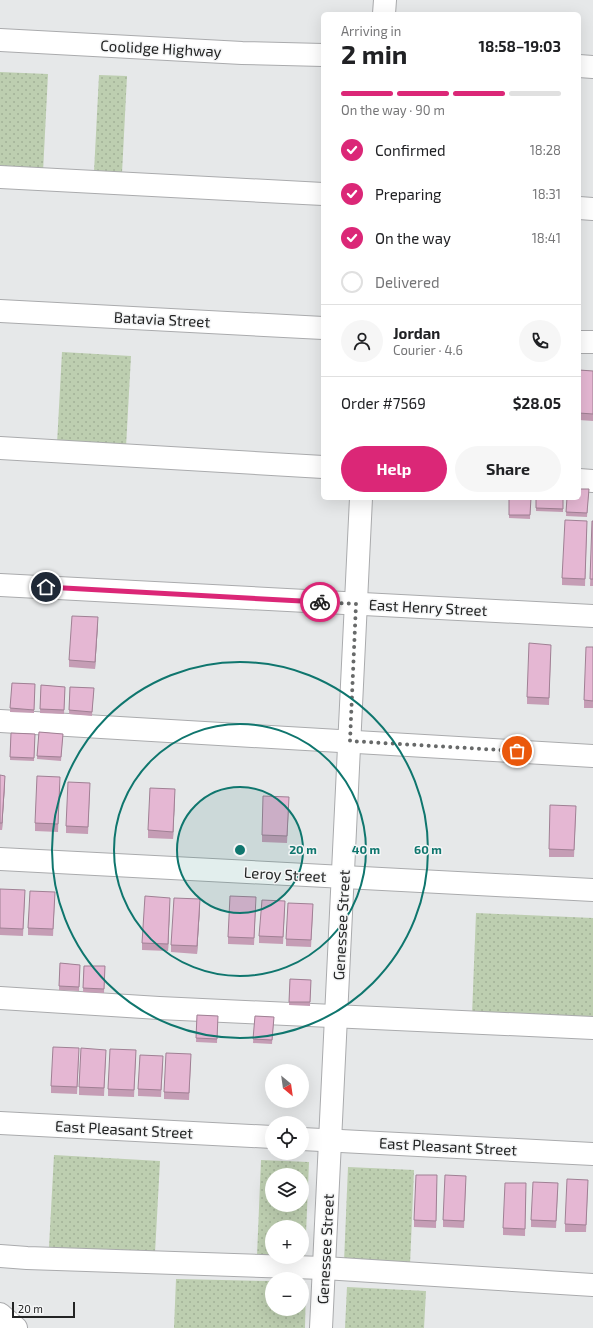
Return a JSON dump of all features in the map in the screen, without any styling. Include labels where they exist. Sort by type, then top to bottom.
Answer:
[{"type":"street","points":[[384,12],[385,0]]},
{"type":"street","name":"Coolidge Highway","points":[[0,40],[242,53],[321,55]]},
{"type":"street","points":[[581,66],[593,67]]},
{"type":"street","points":[[0,177],[321,194]]},
{"type":"street","points":[[581,208],[593,208]]},
{"type":"street","name":"Batavia Street","points":[[0,310],[321,328]]},
{"type":"street","points":[[581,342],[593,342]]},
{"type":"street","points":[[0,448],[321,467]]},
{"type":"street","points":[[581,480],[593,481]]},
{"type":"street","name":"Genessee Street","points":[[321,1328],[361,500]]},
{"type":"street","name":"East Henry Street","points":[[0,585],[593,616]]},
{"type":"street","points":[[0,721],[593,756]]},
{"type":"street","name":"Leroy Street","points":[[0,859],[593,890]]},
{"type":"street","points":[[0,998],[159,1008],[593,1028]]},
{"type":"street","name":"East Pleasant Street","points":[[0,1123],[265,1137]]},
{"type":"street","name":"East Pleasant Street","points":[[309,1139],[593,1154]]},
{"type":"street","points":[[0,1256],[324,1268],[593,1284]]},
{"type":"street","points":[[0,1314],[16,1328]]},
{"type":"green space","points":[[0,72],[48,74],[43,172],[0,170]]},
{"type":"green space","points":[[99,75],[127,76],[122,173],[94,172]]},
{"type":"green space","points":[[62,352],[131,356],[126,447],[57,444]]},
{"type":"green space","points":[[476,913],[593,918],[593,1022],[472,1015]]},
{"type":"green space","points":[[54,1155],[160,1161],[155,1253],[49,1247]]},
{"type":"green space","points":[[261,1160],[309,1162],[309,1168],[265,1168],[265,1212],[307,1212],[307,1220],[265,1220],[265,1257],[257,1256]]},
{"type":"green space","points":[[348,1167],[414,1170],[410,1265],[344,1262]]},
{"type":"green space","points":[[176,1279],[265,1281],[265,1316],[305,1316],[305,1328],[174,1328]]},
{"type":"green space","points":[[347,1287],[426,1291],[424,1328],[345,1328]]},
{"type":"building","points":[[581,370],[593,371],[593,414],[581,413]]},
{"type":"building","points":[[581,489],[589,489],[587,513],[566,512],[567,500],[581,500]]},
{"type":"building","points":[[509,500],[531,500],[530,515],[509,515]]},
{"type":"building","points":[[536,500],[563,500],[563,509],[536,508]]},
{"type":"building","points":[[565,520],[587,521],[585,579],[562,578]]},
{"type":"building","points":[[592,521],[593,579],[590,579]]},
{"type":"building","points":[[72,616],[98,617],[95,662],[69,660]]},
{"type":"building","points":[[529,643],[551,645],[549,698],[527,697]]},
{"type":"building","points":[[586,647],[593,647],[593,701],[584,700]]},
{"type":"building","points":[[12,683],[35,684],[34,710],[10,708]]},
{"type":"building","points":[[41,685],[65,687],[64,710],[40,709]]},
{"type":"building","points":[[70,687],[94,688],[92,712],[69,710]]},
{"type":"building","points":[[39,732],[63,734],[61,757],[37,756]]},
{"type":"building","points":[[11,733],[35,734],[34,758],[10,757]]},
{"type":"building","points":[[0,775],[5,776],[2,823],[0,823]]},
{"type":"building","points":[[37,776],[60,777],[58,824],[35,823]]},
{"type":"building","points":[[68,782],[90,783],[88,827],[66,826]]},
{"type":"building","points":[[150,788],[175,789],[173,832],[148,830]]},
{"type":"building","points":[[263,796],[289,797],[287,836],[262,835]]},
{"type":"building","points":[[550,805],[576,806],[574,850],[549,849]]},
{"type":"building","points":[[0,889],[25,890],[23,929],[0,928]]},
{"type":"building","points":[[30,891],[55,892],[53,929],[28,928]]},
{"type":"building","points":[[145,896],[170,898],[168,944],[142,943]]},
{"type":"building","points":[[230,896],[256,897],[254,938],[228,937]]},
{"type":"building","points":[[174,898],[200,899],[197,946],[171,945]]},
{"type":"building","points":[[262,900],[285,901],[283,937],[259,936]]},
{"type":"building","points":[[288,903],[313,904],[311,940],[286,939]]},
{"type":"building","points":[[60,963],[80,965],[79,987],[59,986]]},
{"type":"building","points":[[84,966],[105,966],[104,989],[83,988]]},
{"type":"building","points":[[290,979],[311,980],[310,1002],[289,1002]]},
{"type":"building","points":[[197,1015],[218,1016],[217,1039],[196,1038]]},
{"type":"building","points":[[255,1016],[274,1017],[272,1040],[253,1039]]},
{"type":"building","points":[[53,1047],[79,1048],[77,1087],[51,1086]]},
{"type":"building","points":[[81,1048],[106,1050],[104,1088],[79,1087]]},
{"type":"building","points":[[110,1049],[136,1050],[134,1090],[108,1089]]},
{"type":"building","points":[[166,1053],[191,1054],[189,1093],[164,1092]]},
{"type":"building","points":[[140,1055],[163,1056],[161,1090],[138,1089]]},
{"type":"building","points":[[416,1175],[437,1175],[436,1221],[414,1220]]},
{"type":"building","points":[[445,1175],[466,1176],[464,1221],[443,1220]]},
{"type":"building","points":[[567,1179],[588,1180],[586,1225],[565,1224]]},
{"type":"building","points":[[533,1182],[558,1183],[556,1221],[531,1220]]},
{"type":"building","points":[[505,1183],[526,1183],[525,1229],[503,1228]]},
{"type":"way so far","points":[[320,602],[356,604],[350,741],[517,751]]},
{"type":"route","points":[[46,587],[320,602]]}]
